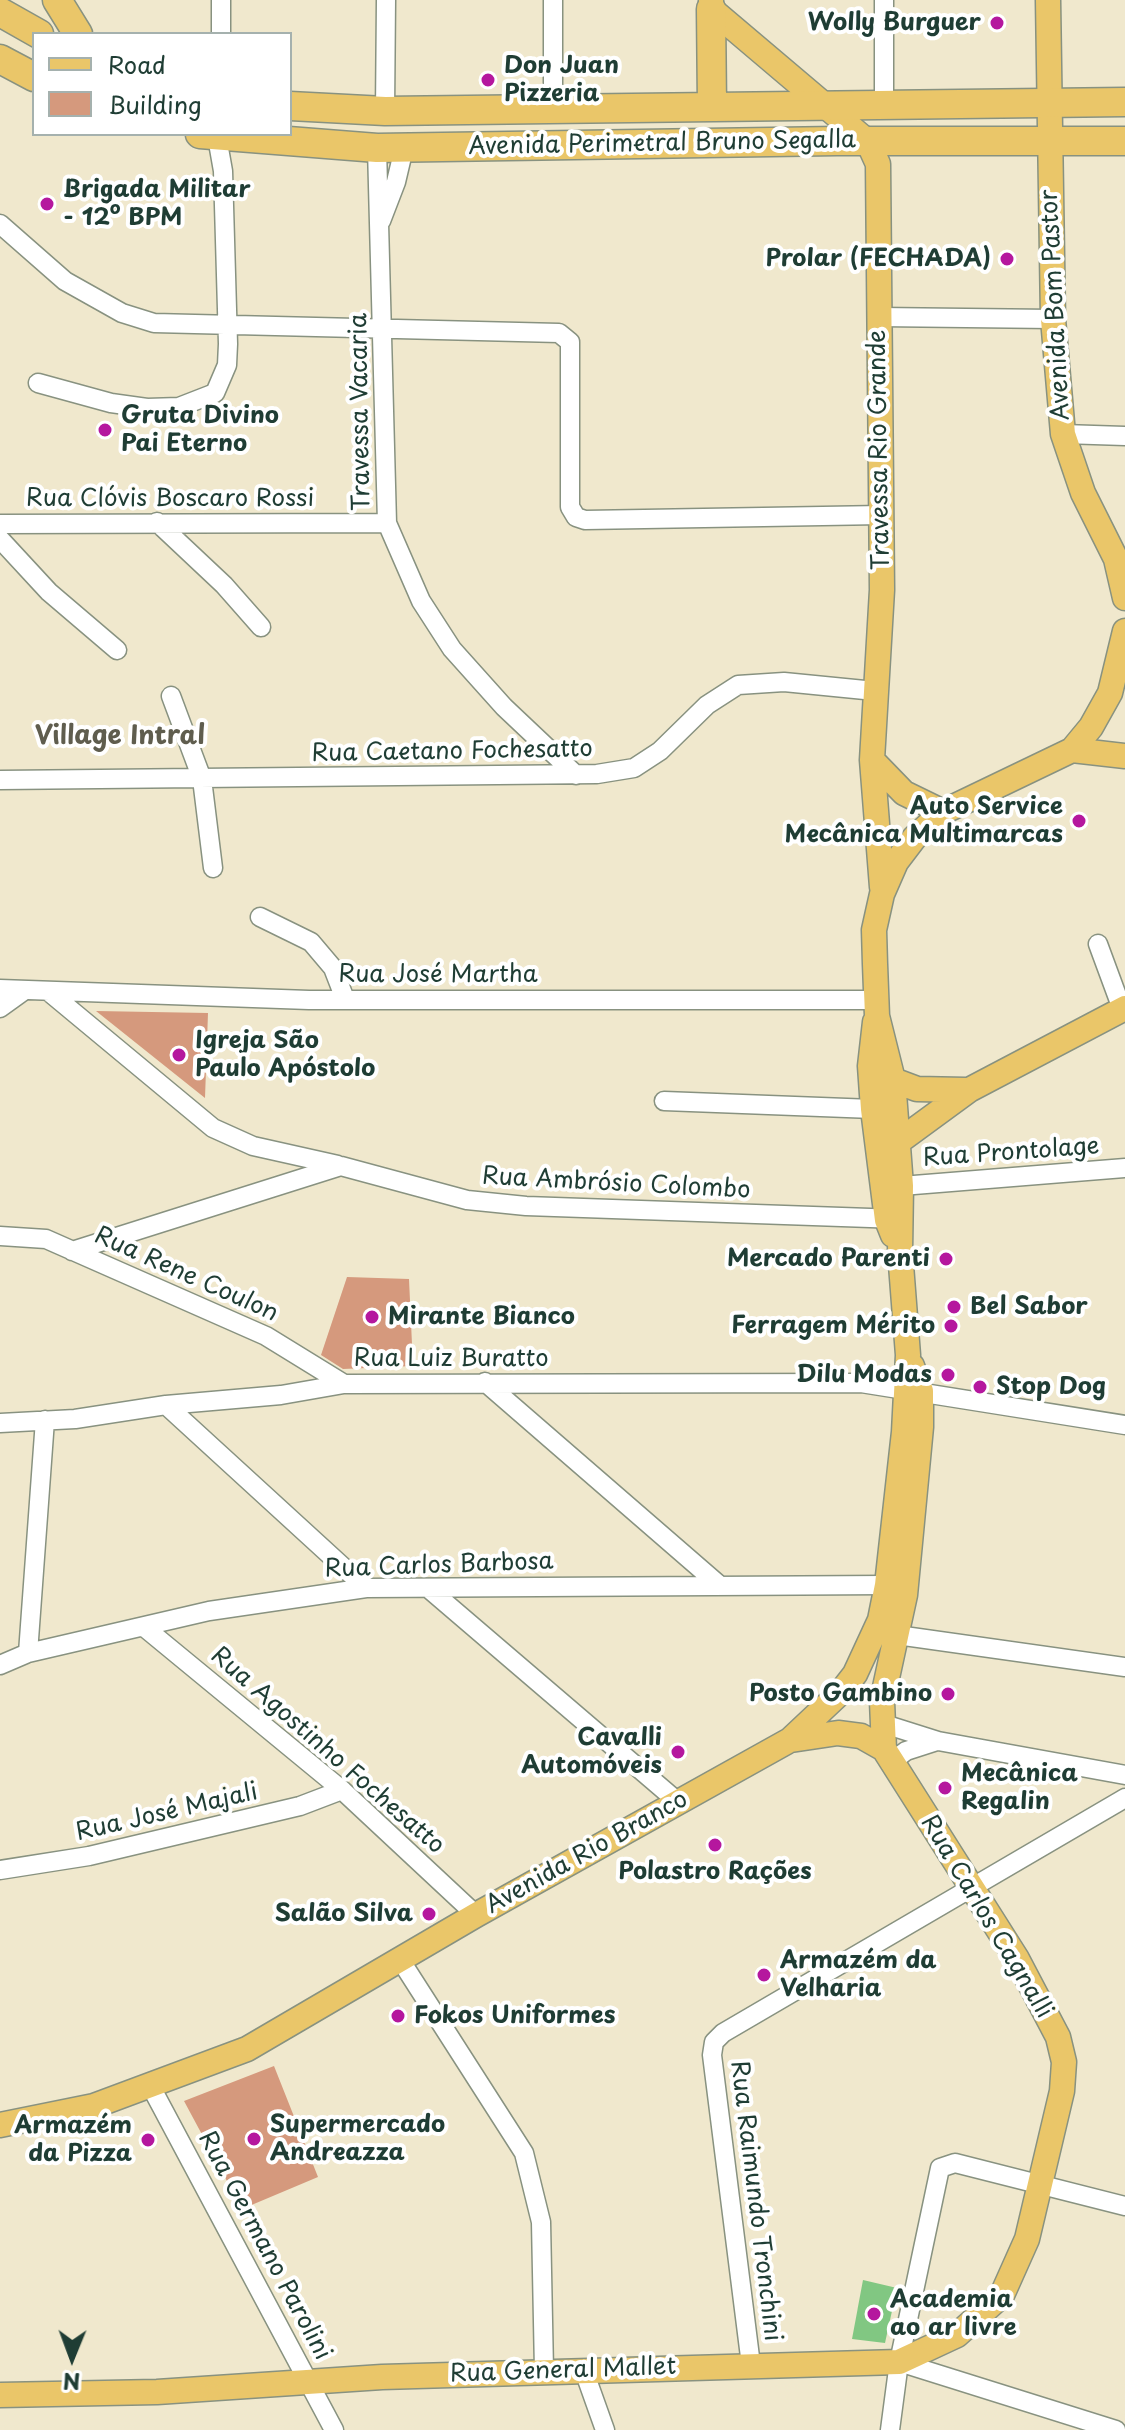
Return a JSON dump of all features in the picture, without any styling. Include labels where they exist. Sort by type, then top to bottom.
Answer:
[{"type":"highway","points":[[57,0],[77,32]]},
{"type":"highway","points":[[711,4],[712,106]]},
{"type":"highway","points":[[0,10],[36,32]]},
{"type":"highway","points":[[0,59],[32,76]]},
{"type":"highway","name":"Avenida Perimetral Bruno Segalla","points":[[292,106],[385,111],[1125,102]]},
{"type":"highway","points":[[390,148],[387,138],[402,132],[480,124],[498,110]]},
{"type":"highway","name":"Avenida Perimetral Bruno Segalla","points":[[208,136],[390,148],[1125,141]]},
{"type":"main road","name":"Avenida Bom Pastor","points":[[1048,0],[1053,319],[1063,434],[1083,493],[1116,559],[1125,598]]},
{"type":"main road","points":[[711,4],[868,142]]},
{"type":"main road","name":"Travessa Rio Grande","points":[[868,142],[878,164],[882,590],[872,760],[882,894]]},
{"type":"main road","points":[[1072,750],[1091,727],[1110,693],[1125,631]]},
{"type":"main road","points":[[1072,750],[1125,756]]},
{"type":"main road","name":"Avenida Rio Branco","points":[[887,1756],[881,1723],[914,1518],[913,1389],[892,1187],[873,1109],[874,930],[882,894],[896,862],[915,837],[943,812],[1072,750]]},
{"type":"main road","points":[[872,760],[904,793],[943,812]]},
{"type":"main road","points":[[898,1142],[969,1090],[1124,1008]]},
{"type":"main road","name":"Avenida Rio Branco","points":[[875,1017],[893,1080],[898,1142],[892,1187]]},
{"type":"main road","points":[[893,1080],[929,1091],[969,1090]]},
{"type":"main road","name":"Avenida Rio Branco","points":[[0,2125],[94,2106],[247,2049],[476,1915],[790,1740],[827,1707],[855,1674],[880,1620],[887,1585],[904,1432],[913,1389]]},
{"type":"main road","points":[[790,1740],[838,1733],[861,1736],[887,1756]]},
{"type":"main road","name":"Rua Carlos Cagnalli","points":[[887,1756],[1017,1959],[1058,2037],[1064,2062],[1062,2091],[1027,2239],[1002,2295],[957,2335],[899,2362]]},
{"type":"main road","name":"Rua General Mallet","points":[[0,2395],[157,2392],[310,2381],[544,2371],[899,2362]]},
{"type":"street","points":[[0,10],[14,0]]},
{"type":"street","points":[[221,0],[221,32]]},
{"type":"street","points":[[385,111],[386,0]]},
{"type":"street","points":[[553,0],[553,109]]},
{"type":"street","points":[[884,0],[884,103]]},
{"type":"street","points":[[38,383],[111,403],[147,408],[179,407],[215,393],[222,381],[227,355],[223,171],[208,136]]},
{"type":"street","name":"Travessa Vacaria","points":[[390,148],[376,200],[381,221],[387,523],[421,601],[452,649],[504,707],[576,775]]},
{"type":"street","name":"Travessa Vacaria","points":[[381,221],[396,182],[390,148]]},
{"type":"street","points":[[0,224],[65,281],[122,313],[179,326],[384,327],[559,333],[570,342],[570,507],[576,517],[585,520],[882,515]]},
{"type":"street","points":[[879,317],[1053,319]]},
{"type":"street","points":[[1063,434],[1125,436]]},
{"type":"street","points":[[157,522],[224,585],[261,627]]},
{"type":"street","name":"Rua Clóvis Boscaro Rossi","points":[[0,524],[387,523]]},
{"type":"street","points":[[0,539],[49,592],[117,650]]},
{"type":"street","name":"Rua Caetano Fochesatto","points":[[0,780],[576,775],[634,768],[660,751],[707,705],[738,685],[784,682],[875,691]]},
{"type":"street","points":[[171,696],[202,779],[213,868]]},
{"type":"street","points":[[260,917],[311,942],[333,968],[345,999]]},
{"type":"street","points":[[1098,944],[1124,1008]]},
{"type":"street","name":"Rua José Martha","points":[[0,989],[875,1017]]},
{"type":"street","points":[[0,1008],[25,990]]},
{"type":"street","name":"Rua Ambrósio Colombo","points":[[48,991],[213,1128],[253,1146],[467,1200],[526,1206],[895,1219]]},
{"type":"street","points":[[664,1101],[873,1109]]},
{"type":"street","points":[[72,1251],[341,1166]]},
{"type":"street","name":"Rua Prontolage","points":[[892,1187],[1125,1168]]},
{"type":"street","name":"Rua Rene Coulon","points":[[0,1236],[46,1239],[266,1336],[344,1384]]},
{"type":"street","points":[[485,1382],[718,1584]]},
{"type":"street","name":"Rua Luiz Buratto","points":[[0,1423],[75,1419],[166,1405],[281,1395],[344,1384],[485,1382],[861,1383],[1125,1425]]},
{"type":"street","points":[[166,1405],[366,1588]]},
{"type":"street","points":[[28,1653],[45,1420]]},
{"type":"street","name":"Rua Carlos Barbosa","points":[[0,1665],[28,1653],[261,1601],[366,1588],[887,1585]]},
{"type":"street","points":[[428,1588],[678,1802]]},
{"type":"street","name":"Rua Agostinho Fochesatto","points":[[144,1627],[342,1790],[476,1915]]},
{"type":"street","points":[[897,1635],[1125,1667]]},
{"type":"street","points":[[881,1723],[938,1741],[1125,1775]]},
{"type":"street","points":[[887,1756],[938,1741]]},
{"type":"street","name":"Rua José Majali","points":[[0,1870],[104,1852],[300,1806],[342,1790]]},
{"type":"street","name":"Rua Raimundo Tronchini","points":[[751,2365],[712,2055],[714,2042],[723,2033],[1125,1798]]},
{"type":"street","points":[[401,1961],[524,2153],[541,2222],[544,2371]]},
{"type":"street","name":"Rua Germano Parolini","points":[[150,2085],[334,2430]]},
{"type":"street","points":[[890,2430],[899,2362],[940,2168],[955,2163],[1125,2206]]},
{"type":"street","name":"Rua General Mallet","points":[[899,2362],[1116,2430]]},
{"type":"street","points":[[584,2371],[605,2430]]},
{"type":"green space","points":[[863,2280],[897,2288],[885,2343],[852,2339]]},
{"type":"building","name":"Igreja São Paulo Apóstolo","points":[[96,1011],[208,1013],[205,1098]]},
{"type":"building","name":"Mirante Bianco","points":[[347,1277],[409,1279],[413,1366],[343,1369],[321,1355]]},
{"type":"building","name":"Supermercado Andreazza","points":[[274,2066],[318,2177],[242,2209],[184,2101]]},
{"type":"place","name":"Wolly Burguer","points":[[997,23]]},
{"type":"place","name":"Don Juan Pizzeria","points":[[488,80]]},
{"type":"place","name":"Brigada Militar - 12º BPM","points":[[47,204]]},
{"type":"place","name":"Prolar (FECHADA)","points":[[1007,259]]},
{"type":"place","name":"Gruta Divino Pai Eterno","points":[[105,430]]},
{"type":"place","name":"Auto Service Mecânica Multimarcas","points":[[1079,821]]},
{"type":"place","name":"Igreja São Paulo Apóstolo","points":[[179,1055]]},
{"type":"place","name":"Mercado Parenti","points":[[946,1259]]},
{"type":"place","name":"Bel Sabor","points":[[954,1307]]},
{"type":"place","name":"Mirante Bianco","points":[[372,1317]]},
{"type":"place","name":"Ferragem Mérito","points":[[951,1326]]},
{"type":"place","name":"Dilu Modas","points":[[948,1375]]},
{"type":"place","name":"Stop Dog","points":[[980,1387]]},
{"type":"place","name":"Posto Gambino","points":[[948,1694]]},
{"type":"place","name":"Cavalli Automóveis","points":[[678,1752]]},
{"type":"place","name":"Mecânica Regalin","points":[[945,1788]]},
{"type":"place","name":"Polastro Rações","points":[[715,1845]]},
{"type":"place","name":"Salão Silva","points":[[429,1914]]},
{"type":"place","name":"Armazém da Velharia","points":[[764,1975]]},
{"type":"place","name":"Fokos Uniformes","points":[[398,2016]]},
{"type":"place","name":"Supermercado Andreazza","points":[[254,2139]]},
{"type":"place","name":"Armazém da Pizza","points":[[148,2140]]},
{"type":"place","name":"Academia ao ar livre","points":[[874,2314]]},
{"type":"district","name":"Village Intral","points":[[120,737]]}]
